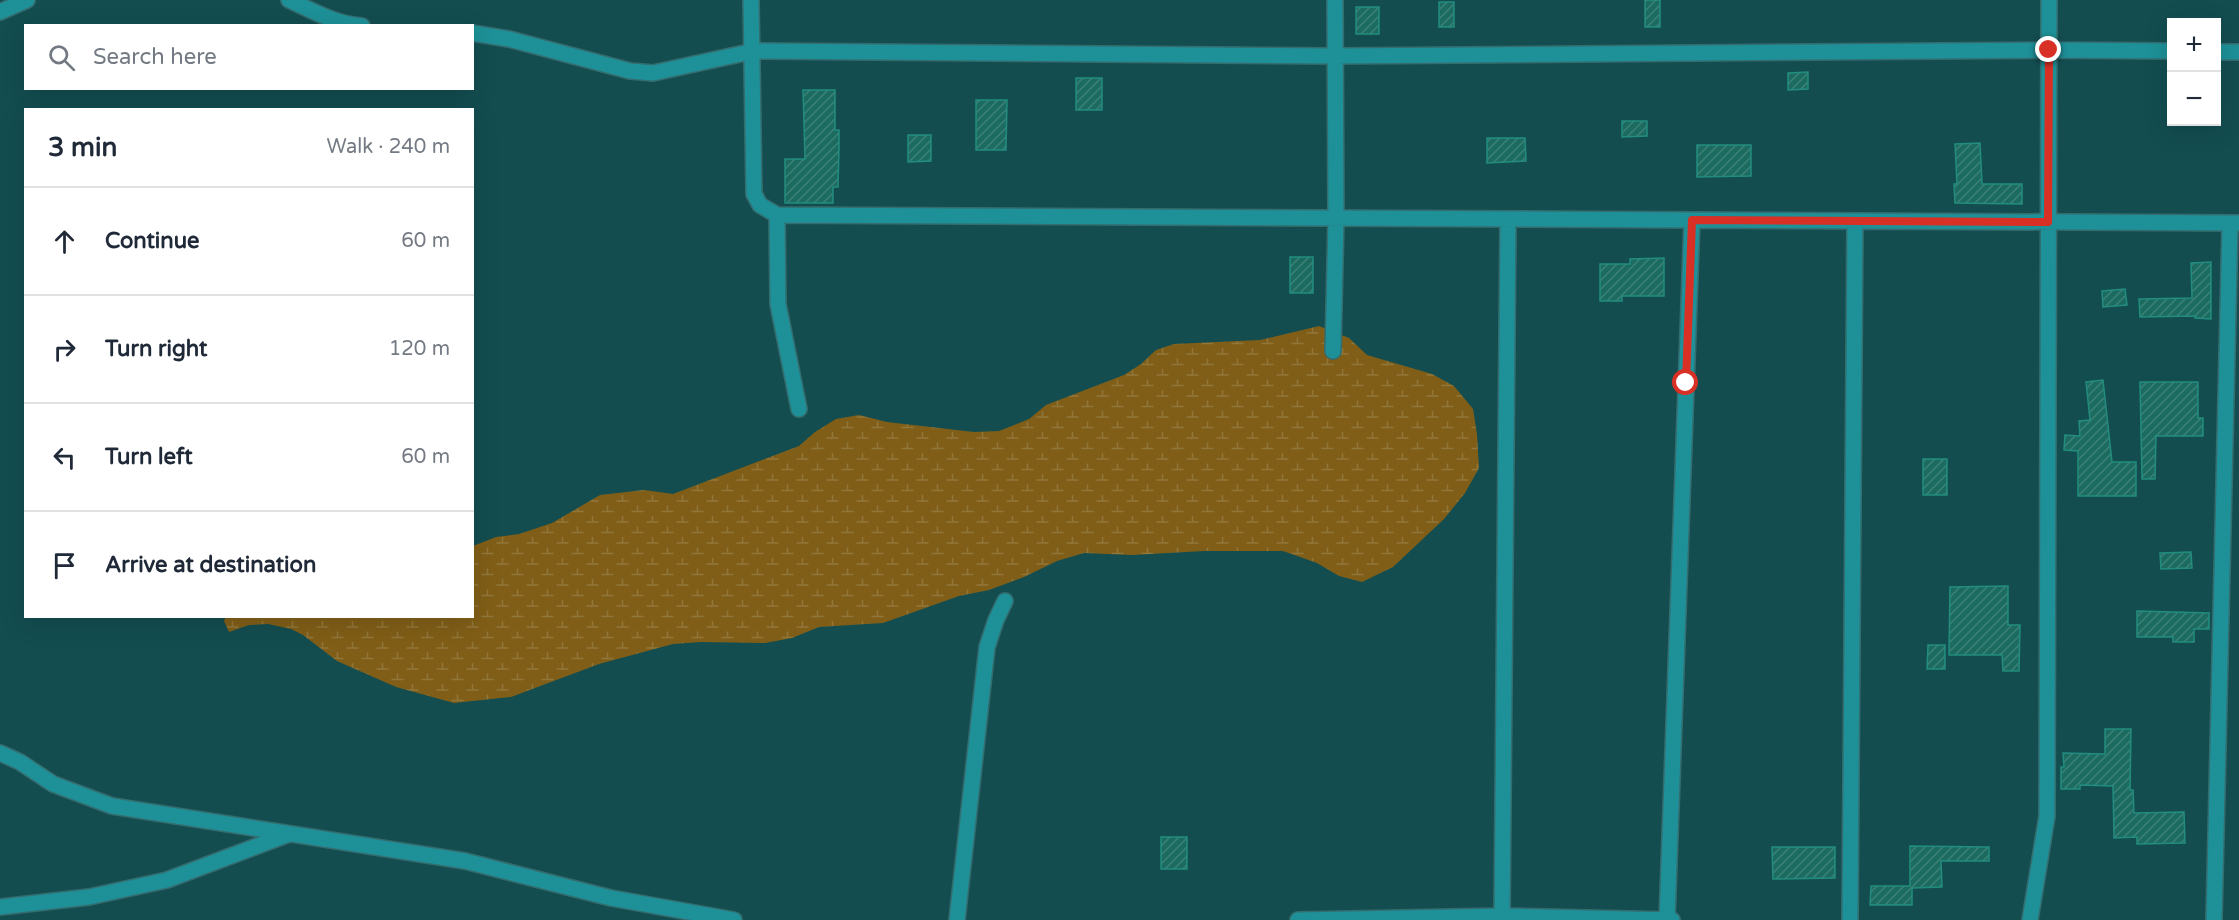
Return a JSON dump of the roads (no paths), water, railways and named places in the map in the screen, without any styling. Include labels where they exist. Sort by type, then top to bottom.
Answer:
[{"type":"street","points":[[0,12],[27,0]]},
{"type":"street","points":[[289,0],[347,24]]},
{"type":"street","points":[[751,0],[754,51],[754,194],[760,205],[777,215],[2234,224],[2214,920]]},
{"type":"street","points":[[1333,351],[1336,218],[1335,0]]},
{"type":"street","points":[[2030,920],[2047,816],[2049,0]]},
{"type":"street","points":[[474,33],[509,39],[630,71],[653,73],[754,51],[1334,56],[2167,51]]},
{"type":"street","points":[[2221,52],[2239,52]]},
{"type":"street","points":[[777,215],[778,304],[800,409]]},
{"type":"street","points":[[1502,918],[1508,219]]},
{"type":"street","points":[[1667,920],[1692,220]]},
{"type":"street","points":[[1850,920],[1855,221]]},
{"type":"street","points":[[957,920],[987,647],[1005,601]]},
{"type":"street","points":[[0,753],[20,762],[52,784],[112,806],[465,861],[611,898],[734,920]]},
{"type":"street","points":[[0,907],[89,897],[167,880],[290,834]]},
{"type":"street","points":[[691,920],[708,915]]},
{"type":"street","points":[[1298,920],[1502,918],[1672,920]]}]
